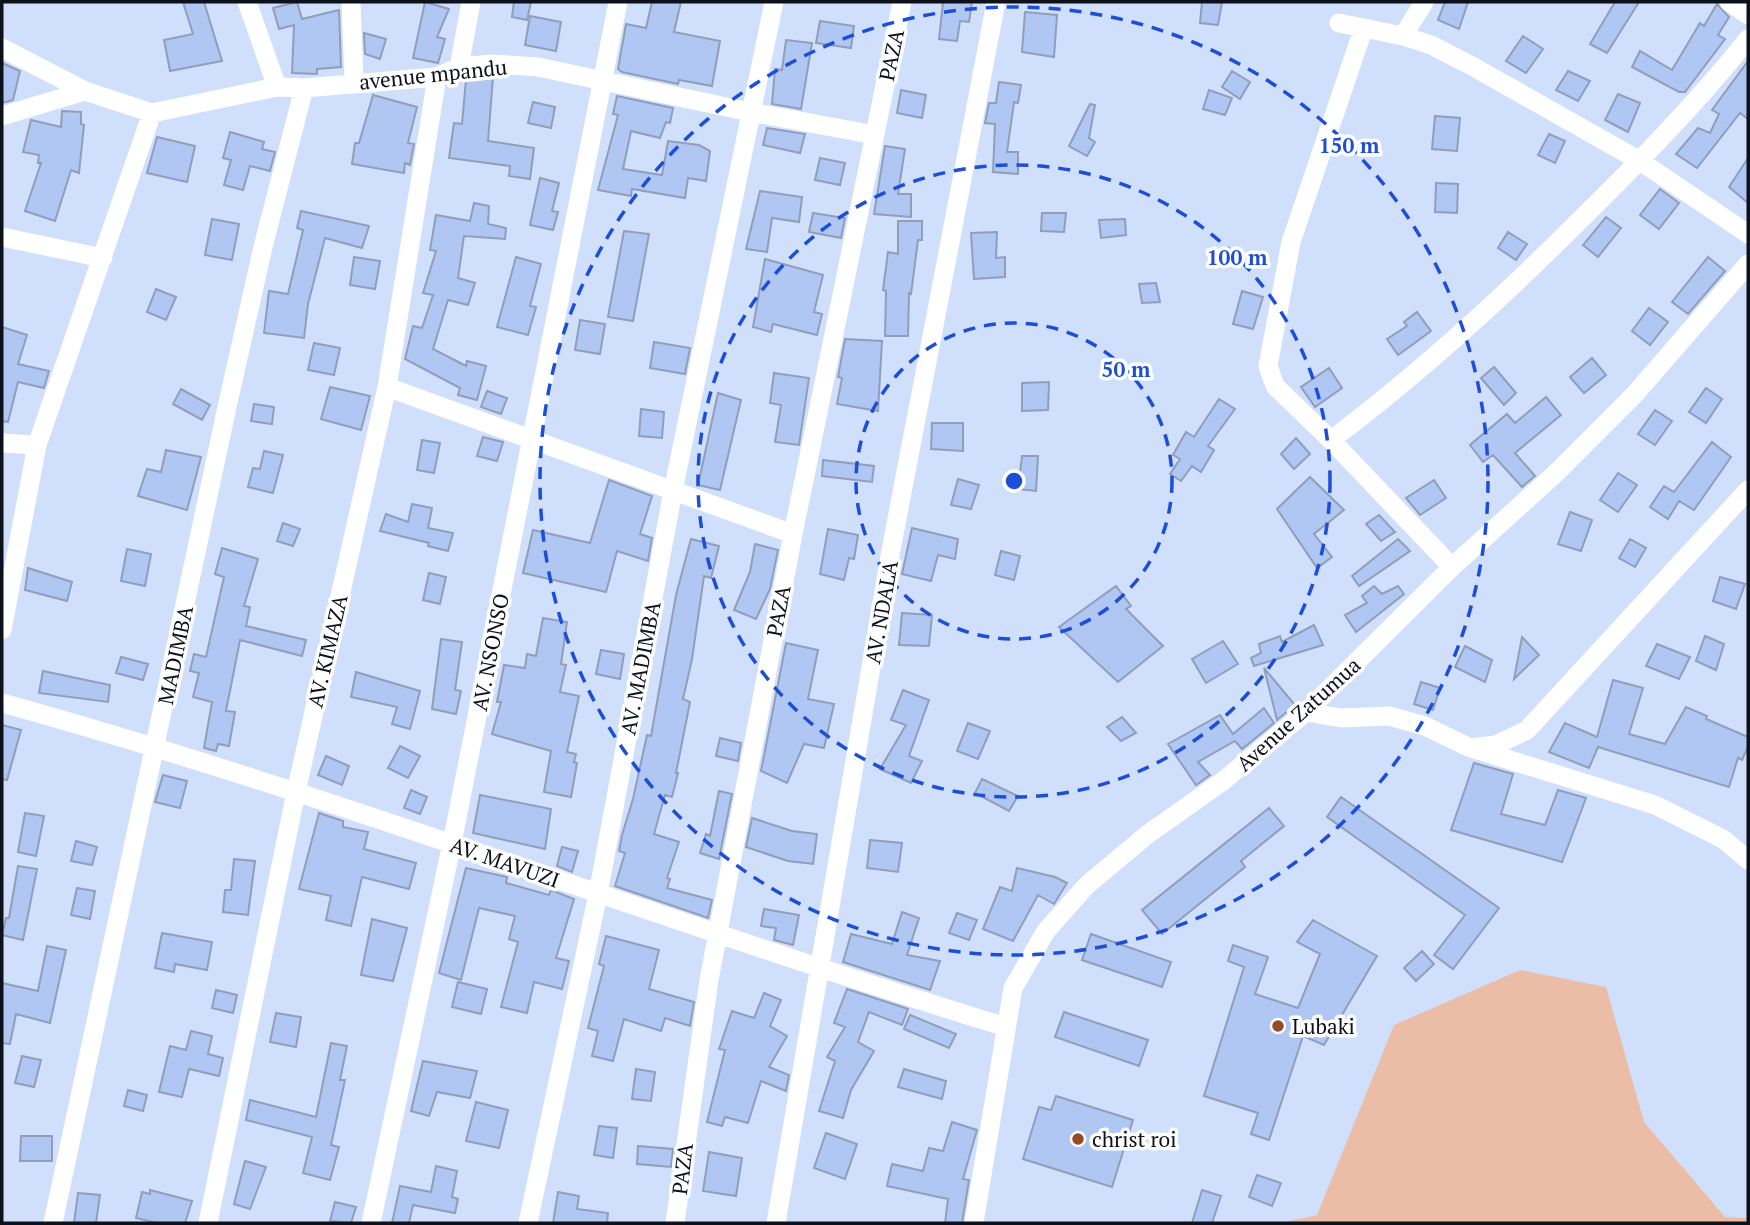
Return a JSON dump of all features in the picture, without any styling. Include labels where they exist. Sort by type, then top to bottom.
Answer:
[{"type":"street","points":[[247,2],[277,87]]},
{"type":"street","points":[[351,2],[354,82]]},
{"type":"street","points":[[459,67],[471,2]]},
{"type":"street","name":"AV. NSONSO","points":[[371,1223],[452,844],[618,2]]},
{"type":"street","name":"AV. MADIMBA","points":[[528,1223],[598,894],[673,491],[774,2]]},
{"type":"street","name":"PAZA","points":[[675,1223],[697,1055],[718,934],[793,534],[902,2]]},
{"type":"street","name":"AV. NDALA","points":[[776,1223],[891,550],[996,2]]},
{"type":"street","points":[[1403,36],[1424,2]]},
{"type":"street","points":[[1729,2],[1748,15]]},
{"type":"street","points":[[1339,23],[1403,36],[1431,45],[1472,66],[1640,161],[1748,234]]},
{"type":"street","points":[[1363,30],[1292,242],[1268,366],[1275,386],[1331,440],[1452,567]]},
{"type":"street","points":[[1331,440],[1381,402],[1499,301],[1702,96],[1748,39]]},
{"type":"street","points":[[2,48],[85,92],[152,114],[37,445],[2,630]]},
{"type":"street","name":"avenue mpandu","points":[[152,114],[277,87],[304,88],[354,82],[437,78],[459,67],[493,64],[538,67],[750,112],[875,135]]},
{"type":"street","name":"AV. KIMAZA","points":[[208,1223],[296,792],[387,387],[437,78]]},
{"type":"street","name":"MADIMBA","points":[[53,1223],[229,394],[262,247],[304,88]]},
{"type":"street","points":[[2,116],[85,92]]},
{"type":"street","points":[[2,237],[103,258]]},
{"type":"street","name":"Avenue Zatumua","points":[[974,1223],[1013,988],[1046,931],[1087,885],[1148,834],[1223,781],[1306,712],[1452,567],[1555,474],[1634,395],[1748,264]]},
{"type":"street","points":[[387,387],[793,534]]},
{"type":"street","points":[[2,443],[37,445]]},
{"type":"street","points":[[1468,747],[1496,745],[1527,730],[1748,491]]},
{"type":"street","name":"AV. MAVUZI","points":[[2,703],[156,746],[821,970],[1006,1027]]},
{"type":"street","points":[[1306,712],[1341,718],[1389,716],[1425,726],[1468,747],[1655,805],[1723,839],[1748,860]]},
{"type":"shaded area","points":[[1520,970],[1606,987],[1644,1122],[1725,1217],[1748,1218],[1748,1223],[1280,1223],[1317,1215],[1394,1025]]},
{"type":"building","points":[[183,2],[204,2],[222,61],[170,71],[164,40],[193,34]]},
{"type":"building","points":[[297,2],[302,19],[339,10],[341,67],[317,69],[317,74],[292,73],[294,25],[279,29],[273,8]]},
{"type":"building","points":[[425,2],[449,9],[437,37],[445,39],[438,63],[413,58]]},
{"type":"building","points":[[514,2],[531,2],[527,20],[512,17]]},
{"type":"building","points":[[652,2],[681,2],[674,32],[720,41],[712,86],[679,80],[678,84],[618,69],[626,24],[646,28]]},
{"type":"building","points":[[943,2],[972,2],[969,22],[960,21],[957,41],[939,39]]},
{"type":"building","points":[[1202,2],[1222,2],[1218,25],[1200,23]]},
{"type":"building","points":[[1445,2],[1468,2],[1459,29],[1438,20]]},
{"type":"building","points":[[1615,2],[1639,2],[1607,53],[1590,44]]},
{"type":"building","points":[[1717,4],[1729,17],[1718,35],[1725,39],[1685,92],[1679,92],[1632,67],[1640,51],[1672,70],[1700,23],[1704,26]]},
{"type":"building","points":[[1025,12],[1057,15],[1054,57],[1022,52]]},
{"type":"building","points":[[530,16],[561,22],[556,51],[525,45]]},
{"type":"building","points":[[820,21],[854,26],[851,48],[816,43]]},
{"type":"building","points":[[364,33],[386,39],[380,59],[365,54]]},
{"type":"building","points":[[1523,36],[1543,49],[1526,73],[1506,61]]},
{"type":"building","points":[[786,40],[812,43],[801,109],[772,104],[775,69],[782,70]]},
{"type":"building","points":[[1748,61],[1748,119],[1740,113],[1697,168],[1676,154],[1698,128],[1710,133],[1719,114],[1712,110]]},
{"type":"building","points":[[2,63],[20,71],[13,100],[2,103]]},
{"type":"building","points":[[1232,71],[1250,82],[1240,99],[1222,87]]},
{"type":"building","points":[[1568,71],[1590,81],[1578,101],[1556,90]]},
{"type":"building","points":[[493,77],[488,141],[534,148],[530,179],[509,176],[510,166],[449,158],[454,123],[462,124],[466,79]]},
{"type":"building","points":[[999,82],[1021,85],[1018,103],[1014,102],[1007,152],[1018,152],[1018,174],[993,172],[995,124],[985,123],[989,103],[996,103]]},
{"type":"building","points":[[901,90],[926,95],[922,118],[897,113]]},
{"type":"building","points":[[1209,90],[1232,98],[1225,115],[1203,109]]},
{"type":"building","points":[[1618,94],[1640,103],[1628,132],[1605,120]]},
{"type":"building","points":[[373,95],[417,107],[408,143],[414,144],[410,165],[405,163],[404,173],[352,164],[355,143],[359,143]]},
{"type":"building","points":[[617,96],[673,108],[670,123],[666,122],[660,138],[631,131],[623,169],[662,175],[668,141],[699,145],[710,151],[706,181],[688,178],[685,198],[632,189],[631,196],[598,190],[618,115],[613,114]]},
{"type":"building","points":[[533,102],[555,107],[551,128],[528,123]]},
{"type":"building","points":[[1090,104],[1095,105],[1089,138],[1095,142],[1087,156],[1069,146]]},
{"type":"building","points":[[62,111],[81,112],[81,124],[84,125],[79,173],[71,170],[55,221],[25,211],[41,163],[38,163],[39,155],[23,152],[31,120],[61,127]]},
{"type":"building","points":[[1435,116],[1460,118],[1457,151],[1432,149]]},
{"type":"building","points":[[767,128],[805,134],[800,153],[763,145]]},
{"type":"building","points":[[230,132],[264,142],[262,149],[275,152],[270,171],[250,166],[243,190],[224,185],[231,160],[223,158]]},
{"type":"building","points":[[1549,134],[1565,141],[1555,163],[1538,155]]},
{"type":"building","points":[[157,137],[195,146],[187,182],[147,173]]},
{"type":"building","points":[[885,146],[905,149],[898,194],[911,194],[911,217],[874,214]]},
{"type":"building","points":[[820,158],[845,163],[840,185],[815,180]]},
{"type":"building","points":[[1748,158],[1748,203],[1729,187]]},
{"type":"building","points":[[540,178],[559,183],[552,211],[558,212],[553,230],[530,225]]},
{"type":"building","points":[[1436,183],[1458,184],[1457,213],[1435,212]]},
{"type":"building","points":[[1660,189],[1679,203],[1659,229],[1640,215]]},
{"type":"building","points":[[760,191],[802,197],[799,222],[772,218],[767,252],[746,249]]},
{"type":"building","points":[[474,203],[489,206],[488,224],[506,228],[505,239],[464,236],[458,278],[475,283],[468,305],[448,300],[433,349],[466,366],[467,361],[486,366],[477,400],[458,395],[460,388],[405,359],[413,326],[422,328],[433,295],[423,293],[436,251],[430,250],[436,215],[470,221]]},
{"type":"building","points":[[301,211],[369,226],[362,248],[325,238],[308,304],[304,338],[264,333],[269,291],[288,294],[303,230],[297,228]]},
{"type":"building","points":[[813,213],[845,218],[841,238],[809,232]]},
{"type":"building","points":[[1042,213],[1066,213],[1064,232],[1041,231]]},
{"type":"building","points":[[1606,217],[1621,228],[1598,257],[1583,245]]},
{"type":"building","points":[[212,219],[239,224],[232,260],[205,255]]},
{"type":"building","points":[[1125,219],[1126,235],[1101,238],[1099,220]]},
{"type":"building","points":[[898,221],[922,221],[922,240],[918,240],[911,294],[909,293],[908,336],[885,336],[886,291],[883,290],[888,252],[898,254]]},
{"type":"building","points":[[624,231],[649,234],[633,321],[608,317]]},
{"type":"building","points":[[997,232],[996,258],[1005,257],[1005,277],[974,279],[971,233]]},
{"type":"building","points":[[1508,232],[1527,244],[1516,260],[1498,248]]},
{"type":"building","points":[[354,257],[380,261],[375,289],[350,285]]},
{"type":"building","points":[[516,257],[541,264],[530,306],[536,307],[528,335],[497,327]]},
{"type":"building","points":[[1708,257],[1725,271],[1688,314],[1672,302]]},
{"type":"building","points":[[765,259],[823,275],[814,312],[822,314],[817,335],[773,324],[771,332],[753,327]]},
{"type":"building","points":[[1156,283],[1160,302],[1142,303],[1139,284]]},
{"type":"building","points":[[156,289],[176,297],[166,320],[147,312]]},
{"type":"building","points":[[1242,291],[1263,297],[1253,329],[1233,324]]},
{"type":"building","points":[[1649,308],[1668,322],[1650,345],[1632,331]]},
{"type":"building","points":[[1417,312],[1431,331],[1398,355],[1387,339],[1407,326],[1404,322]]},
{"type":"building","points":[[580,320],[605,324],[600,354],[575,350]]},
{"type":"building","points":[[2,327],[27,335],[18,364],[49,371],[44,388],[18,382],[8,422],[2,421]]},
{"type":"building","points":[[845,339],[882,341],[878,411],[837,404],[842,378],[838,377]]},
{"type":"building","points":[[654,342],[690,348],[685,374],[650,368]]},
{"type":"building","points":[[314,343],[340,348],[334,375],[308,370]]},
{"type":"building","points":[[1592,358],[1606,375],[1584,393],[1570,377]]},
{"type":"building","points":[[1494,367],[1516,393],[1504,405],[1481,378]]},
{"type":"building","points":[[1329,368],[1342,388],[1315,407],[1301,387]]},
{"type":"building","points":[[774,373],[809,378],[799,445],[775,442],[781,405],[770,403]]},
{"type":"building","points":[[1049,382],[1048,410],[1022,411],[1022,383]]},
{"type":"building","points":[[330,387],[370,396],[361,430],[321,419]]},
{"type":"building","points":[[1706,388],[1722,399],[1706,423],[1689,412]]},
{"type":"building","points":[[181,389],[210,405],[202,420],[173,404]]},
{"type":"building","points":[[487,391],[507,398],[501,414],[481,407]]},
{"type":"building","points":[[718,393],[741,400],[720,490],[698,485]]},
{"type":"building","points":[[1546,397],[1561,415],[1515,453],[1535,476],[1522,487],[1493,455],[1483,462],[1470,445],[1507,414],[1515,423]]},
{"type":"building","points":[[1219,399],[1235,409],[1208,446],[1214,450],[1201,472],[1192,466],[1181,481],[1170,474],[1180,459],[1173,455],[1186,432],[1194,437]]},
{"type":"building","points":[[254,404],[274,407],[272,424],[251,421]]},
{"type":"building","points":[[641,409],[664,412],[662,438],[639,436]]},
{"type":"building","points":[[1655,410],[1672,421],[1655,445],[1638,434]]},
{"type":"building","points":[[932,423],[963,423],[963,451],[931,449]]},
{"type":"building","points":[[483,437],[503,442],[497,461],[477,456]]},
{"type":"building","points":[[1296,438],[1310,454],[1294,469],[1281,454]]},
{"type":"building","points":[[422,440],[440,443],[434,473],[417,470]]},
{"type":"building","points":[[1712,442],[1731,457],[1694,510],[1679,501],[1668,519],[1650,507],[1664,486],[1674,492]]},
{"type":"building","points":[[166,450],[201,457],[187,510],[138,496],[147,469],[161,472]]},
{"type":"building","points":[[264,451],[283,455],[273,493],[248,487],[253,468],[260,469]]},
{"type":"building","points":[[1022,456],[1038,456],[1036,491],[1018,489]]},
{"type":"building","points":[[823,460],[874,466],[872,482],[822,476]]},
{"type":"building","points":[[1618,473],[1637,485],[1618,512],[1600,500]]},
{"type":"building","points":[[1310,477],[1344,510],[1314,534],[1332,557],[1317,568],[1277,509]]},
{"type":"building","points":[[958,479],[979,485],[971,509],[951,505]]},
{"type":"building","points":[[609,480],[652,496],[640,534],[652,538],[648,561],[617,551],[606,592],[523,573],[533,530],[590,543]]},
{"type":"building","points":[[1434,480],[1446,498],[1420,515],[1406,498]]},
{"type":"building","points":[[412,504],[432,508],[428,528],[453,533],[448,551],[428,546],[429,543],[380,531],[386,514],[408,522]]},
{"type":"building","points":[[1570,512],[1592,520],[1581,551],[1558,544]]},
{"type":"building","points":[[1379,515],[1395,532],[1381,541],[1366,524]]},
{"type":"building","points":[[283,523],[300,529],[293,546],[277,541]]},
{"type":"building","points":[[912,528],[958,539],[955,559],[938,555],[931,581],[902,574]]},
{"type":"building","points":[[828,529],[858,535],[854,559],[849,558],[844,580],[820,574]]},
{"type":"building","points":[[691,539],[719,546],[711,578],[704,576],[692,659],[683,699],[690,702],[678,773],[672,797],[665,795],[654,834],[679,842],[667,878],[670,879],[667,888],[712,900],[708,918],[615,886],[625,853],[619,851],[622,835],[647,735],[651,736],[676,595]]},
{"type":"building","points":[[1398,539],[1410,551],[1359,586],[1352,576]]},
{"type":"building","points":[[1630,539],[1646,548],[1635,567],[1619,558]]},
{"type":"building","points":[[755,544],[778,550],[770,589],[756,619],[734,610],[750,572]]},
{"type":"building","points":[[222,548],[258,559],[244,606],[250,607],[246,626],[306,640],[302,656],[240,640],[226,711],[235,712],[229,746],[218,744],[216,751],[204,748],[212,702],[193,697],[199,673],[190,671],[194,654],[206,657],[224,577],[215,574]]},
{"type":"building","points":[[127,549],[151,554],[145,586],[121,581]]},
{"type":"building","points":[[1001,551],[1020,556],[1014,580],[995,575]]},
{"type":"building","points":[[28,568],[72,582],[67,601],[25,590]]},
{"type":"building","points":[[429,573],[446,577],[440,604],[423,600]]},
{"type":"building","points":[[1720,577],[1745,584],[1736,609],[1713,601]]},
{"type":"building","points":[[1116,586],[1131,606],[1126,609],[1163,646],[1118,682],[1059,627]]},
{"type":"building","points":[[1374,586],[1382,594],[1398,586],[1404,594],[1356,632],[1345,615],[1367,603],[1362,596]]},
{"type":"building","points":[[902,613],[932,615],[929,646],[899,645]]},
{"type":"building","points":[[543,618],[567,622],[561,664],[566,665],[560,692],[579,696],[567,752],[576,754],[574,762],[577,763],[571,797],[544,792],[551,751],[492,734],[501,702],[497,702],[504,665],[525,668],[527,654],[536,656]]},
{"type":"building","points":[[1314,625],[1323,645],[1254,666],[1251,658],[1261,653],[1259,644],[1280,636],[1282,642]]},
{"type":"building","points":[[1705,636],[1724,644],[1716,670],[1696,661]]},
{"type":"building","points":[[1522,637],[1539,655],[1514,679]]},
{"type":"building","points":[[441,639],[462,642],[455,690],[461,691],[456,714],[432,709]]},
{"type":"building","points":[[1223,641],[1238,664],[1206,683],[1192,659]]},
{"type":"building","points":[[786,643],[818,650],[808,699],[834,704],[824,748],[804,744],[787,783],[761,771]]},
{"type":"building","points":[[1657,644],[1690,657],[1679,679],[1646,666]]},
{"type":"building","points":[[1465,646],[1492,660],[1485,682],[1455,667]]},
{"type":"building","points":[[601,650],[624,654],[620,679],[596,674]]},
{"type":"building","points":[[121,657],[148,664],[143,680],[116,673]]},
{"type":"building","points":[[1264,668],[1295,705],[1277,720]]},
{"type":"building","points":[[43,671],[110,685],[108,702],[39,693]]},
{"type":"building","points":[[356,672],[420,691],[410,729],[392,724],[397,707],[351,697]]},
{"type":"building","points":[[1613,680],[1643,688],[1629,734],[1665,744],[1686,707],[1748,737],[1748,747],[1742,760],[1738,758],[1729,787],[1598,747],[1589,768],[1549,752],[1565,723],[1597,737]]},
{"type":"building","points":[[1421,682],[1440,688],[1433,710],[1414,704]]},
{"type":"building","points":[[903,690],[929,700],[909,756],[922,761],[911,783],[880,769],[906,725],[891,720]]},
{"type":"building","points":[[1264,708],[1274,723],[1242,749],[1235,741],[1198,762],[1210,775],[1196,785],[1168,744],[1220,715],[1233,734]]},
{"type":"building","points":[[1122,717],[1136,733],[1121,741],[1107,727]]},
{"type":"building","points":[[968,723],[990,731],[978,759],[957,751]]},
{"type":"building","points":[[2,725],[21,730],[7,780],[2,779]]},
{"type":"building","points":[[720,738],[741,743],[738,761],[716,756]]},
{"type":"building","points":[[400,746],[420,756],[408,778],[388,768]]},
{"type":"building","points":[[326,756],[349,766],[342,785],[318,775]]},
{"type":"building","points":[[1474,763],[1513,774],[1501,814],[1545,825],[1558,790],[1586,798],[1562,862],[1451,830]]},
{"type":"building","points":[[163,775],[187,781],[180,808],[155,802]]},
{"type":"building","points":[[982,779],[1018,796],[1009,811],[975,793]]},
{"type":"building","points":[[411,790],[427,797],[420,814],[404,808]]},
{"type":"building","points":[[719,791],[732,794],[719,859],[700,853],[706,834],[710,836]]},
{"type":"building","points":[[480,795],[551,809],[545,849],[473,833]]},
{"type":"building","points":[[1341,797],[1499,908],[1453,969],[1434,955],[1465,915],[1327,817]]},
{"type":"building","points":[[1269,808],[1284,826],[1241,861],[1245,867],[1162,934],[1142,910]]},
{"type":"building","points":[[25,813],[44,816],[36,856],[18,852]]},
{"type":"building","points":[[319,813],[343,821],[343,827],[368,832],[364,849],[416,863],[409,889],[362,877],[351,926],[326,920],[331,896],[299,889]]},
{"type":"building","points":[[752,818],[792,831],[817,834],[813,864],[788,861],[746,847]]},
{"type":"building","points":[[870,840],[902,843],[898,872],[867,868]]},
{"type":"building","points":[[76,841],[97,847],[92,865],[71,861]]},
{"type":"building","points":[[562,847],[578,851],[572,872],[557,866]]},
{"type":"building","points":[[234,859],[255,861],[248,915],[223,912],[225,890],[231,890]]},
{"type":"building","points":[[18,866],[37,869],[23,940],[2,935],[6,918],[9,918]]},
{"type":"building","points":[[466,868],[507,877],[506,883],[549,895],[551,890],[574,899],[556,958],[569,961],[562,989],[534,982],[527,1013],[501,1007],[518,942],[509,939],[515,916],[479,908],[461,980],[439,973]]},
{"type":"building","points":[[1017,868],[1055,877],[1067,883],[1054,904],[1038,895],[1013,941],[983,929],[1000,887],[1012,891]]},
{"type":"building","points":[[77,888],[95,891],[90,919],[71,915]]},
{"type":"building","points":[[764,909],[799,915],[793,945],[774,940],[776,928],[761,926]]},
{"type":"building","points":[[902,912],[919,918],[907,955],[940,961],[930,990],[843,962],[851,934],[892,944]]},
{"type":"building","points":[[957,913],[977,920],[969,940],[949,933]]},
{"type":"building","points":[[372,919],[407,928],[393,981],[361,975]]},
{"type":"building","points":[[1313,920],[1377,956],[1324,1045],[1303,1036],[1269,1140],[1251,1134],[1258,1113],[1204,1096],[1244,967],[1228,961],[1233,945],[1268,957],[1255,994],[1298,1008],[1320,954],[1297,942]]},
{"type":"building","points":[[162,933],[212,942],[207,970],[175,964],[174,972],[155,968]]},
{"type":"building","points":[[1091,934],[1171,962],[1162,987],[1082,960]]},
{"type":"building","points":[[606,936],[659,950],[649,989],[694,1002],[690,1026],[665,1018],[661,1031],[624,1019],[613,1061],[592,1056],[598,1031],[588,1028],[604,966],[599,964]]},
{"type":"building","points":[[47,946],[66,950],[50,1023],[16,1014],[10,1044],[2,1043],[2,983],[38,991]]},
{"type":"building","points":[[1422,951],[1434,964],[1416,981],[1404,968]]},
{"type":"building","points":[[458,982],[487,989],[481,1014],[452,1007]]},
{"type":"building","points":[[847,989],[908,1009],[902,1025],[869,1012],[858,1042],[874,1051],[851,1090],[843,1118],[819,1111],[835,1061],[827,1057],[845,1027],[834,1023]]},
{"type":"building","points":[[216,990],[237,995],[233,1013],[212,1008]]},
{"type":"building","points":[[764,993],[781,1000],[770,1026],[787,1036],[769,1067],[789,1075],[786,1091],[761,1081],[748,1123],[725,1117],[722,1126],[707,1122],[725,1050],[719,1049],[732,1011],[754,1018]]},
{"type":"building","points":[[1064,1012],[1148,1040],[1139,1066],[1055,1037]]},
{"type":"building","points":[[276,1013],[301,1017],[296,1047],[270,1042]]},
{"type":"building","points":[[910,1015],[956,1034],[949,1048],[904,1029]]},
{"type":"building","points":[[191,1031],[212,1036],[208,1054],[223,1058],[219,1076],[189,1069],[182,1097],[159,1092],[170,1046],[186,1050]]},
{"type":"building","points":[[331,1043],[347,1046],[340,1080],[345,1080],[331,1145],[339,1147],[330,1180],[303,1173],[312,1137],[246,1120],[250,1100],[316,1117]]},
{"type":"building","points":[[22,1056],[41,1060],[34,1087],[15,1083]]},
{"type":"building","points":[[423,1061],[477,1071],[470,1098],[437,1092],[429,1116],[411,1111]]},
{"type":"building","points":[[636,1069],[655,1072],[651,1101],[632,1099]]},
{"type":"building","points":[[904,1069],[946,1081],[942,1099],[898,1087]]},
{"type":"building","points":[[128,1090],[147,1095],[143,1111],[124,1106]]},
{"type":"building","name":"christ roi","points":[[1056,1096],[1133,1120],[1112,1187],[1023,1159],[1039,1107],[1051,1110]]},
{"type":"building","points":[[476,1102],[508,1110],[499,1148],[466,1141]]},
{"type":"building","points":[[952,1122],[977,1130],[963,1179],[969,1180],[962,1223],[945,1223],[948,1199],[887,1186],[892,1164],[923,1171],[929,1148],[943,1151]]},
{"type":"building","points":[[599,1126],[617,1128],[613,1158],[594,1155]]},
{"type":"building","points":[[826,1133],[857,1144],[845,1179],[814,1168]]},
{"type":"building","points":[[21,1136],[52,1136],[52,1161],[20,1161]]},
{"type":"building","points":[[638,1146],[673,1149],[671,1167],[637,1164]]},
{"type":"building","points":[[709,1152],[742,1158],[736,1196],[703,1191]]},
{"type":"building","points":[[245,1161],[266,1167],[250,1209],[234,1204]]},
{"type":"building","points":[[436,1166],[457,1171],[452,1197],[458,1199],[455,1213],[413,1205],[409,1223],[392,1223],[400,1186],[431,1192]]},
{"type":"building","points":[[1257,1175],[1281,1183],[1272,1206],[1249,1197]]},
{"type":"building","points":[[150,1190],[192,1201],[185,1223],[157,1223],[136,1218],[142,1192],[150,1194]]},
{"type":"building","points":[[1202,1190],[1221,1196],[1212,1223],[1192,1223]]},
{"type":"building","points":[[558,1192],[579,1196],[577,1209],[608,1213],[607,1223],[553,1223]]},
{"type":"building","points":[[78,1193],[100,1195],[96,1223],[74,1223]]},
{"type":"building","points":[[335,1202],[356,1207],[351,1223],[330,1221]]},
{"type":"place","name":"Lubaki","points":[[1278,1026]]},
{"type":"place","name":"christ roi","points":[[1078,1139]]}]
